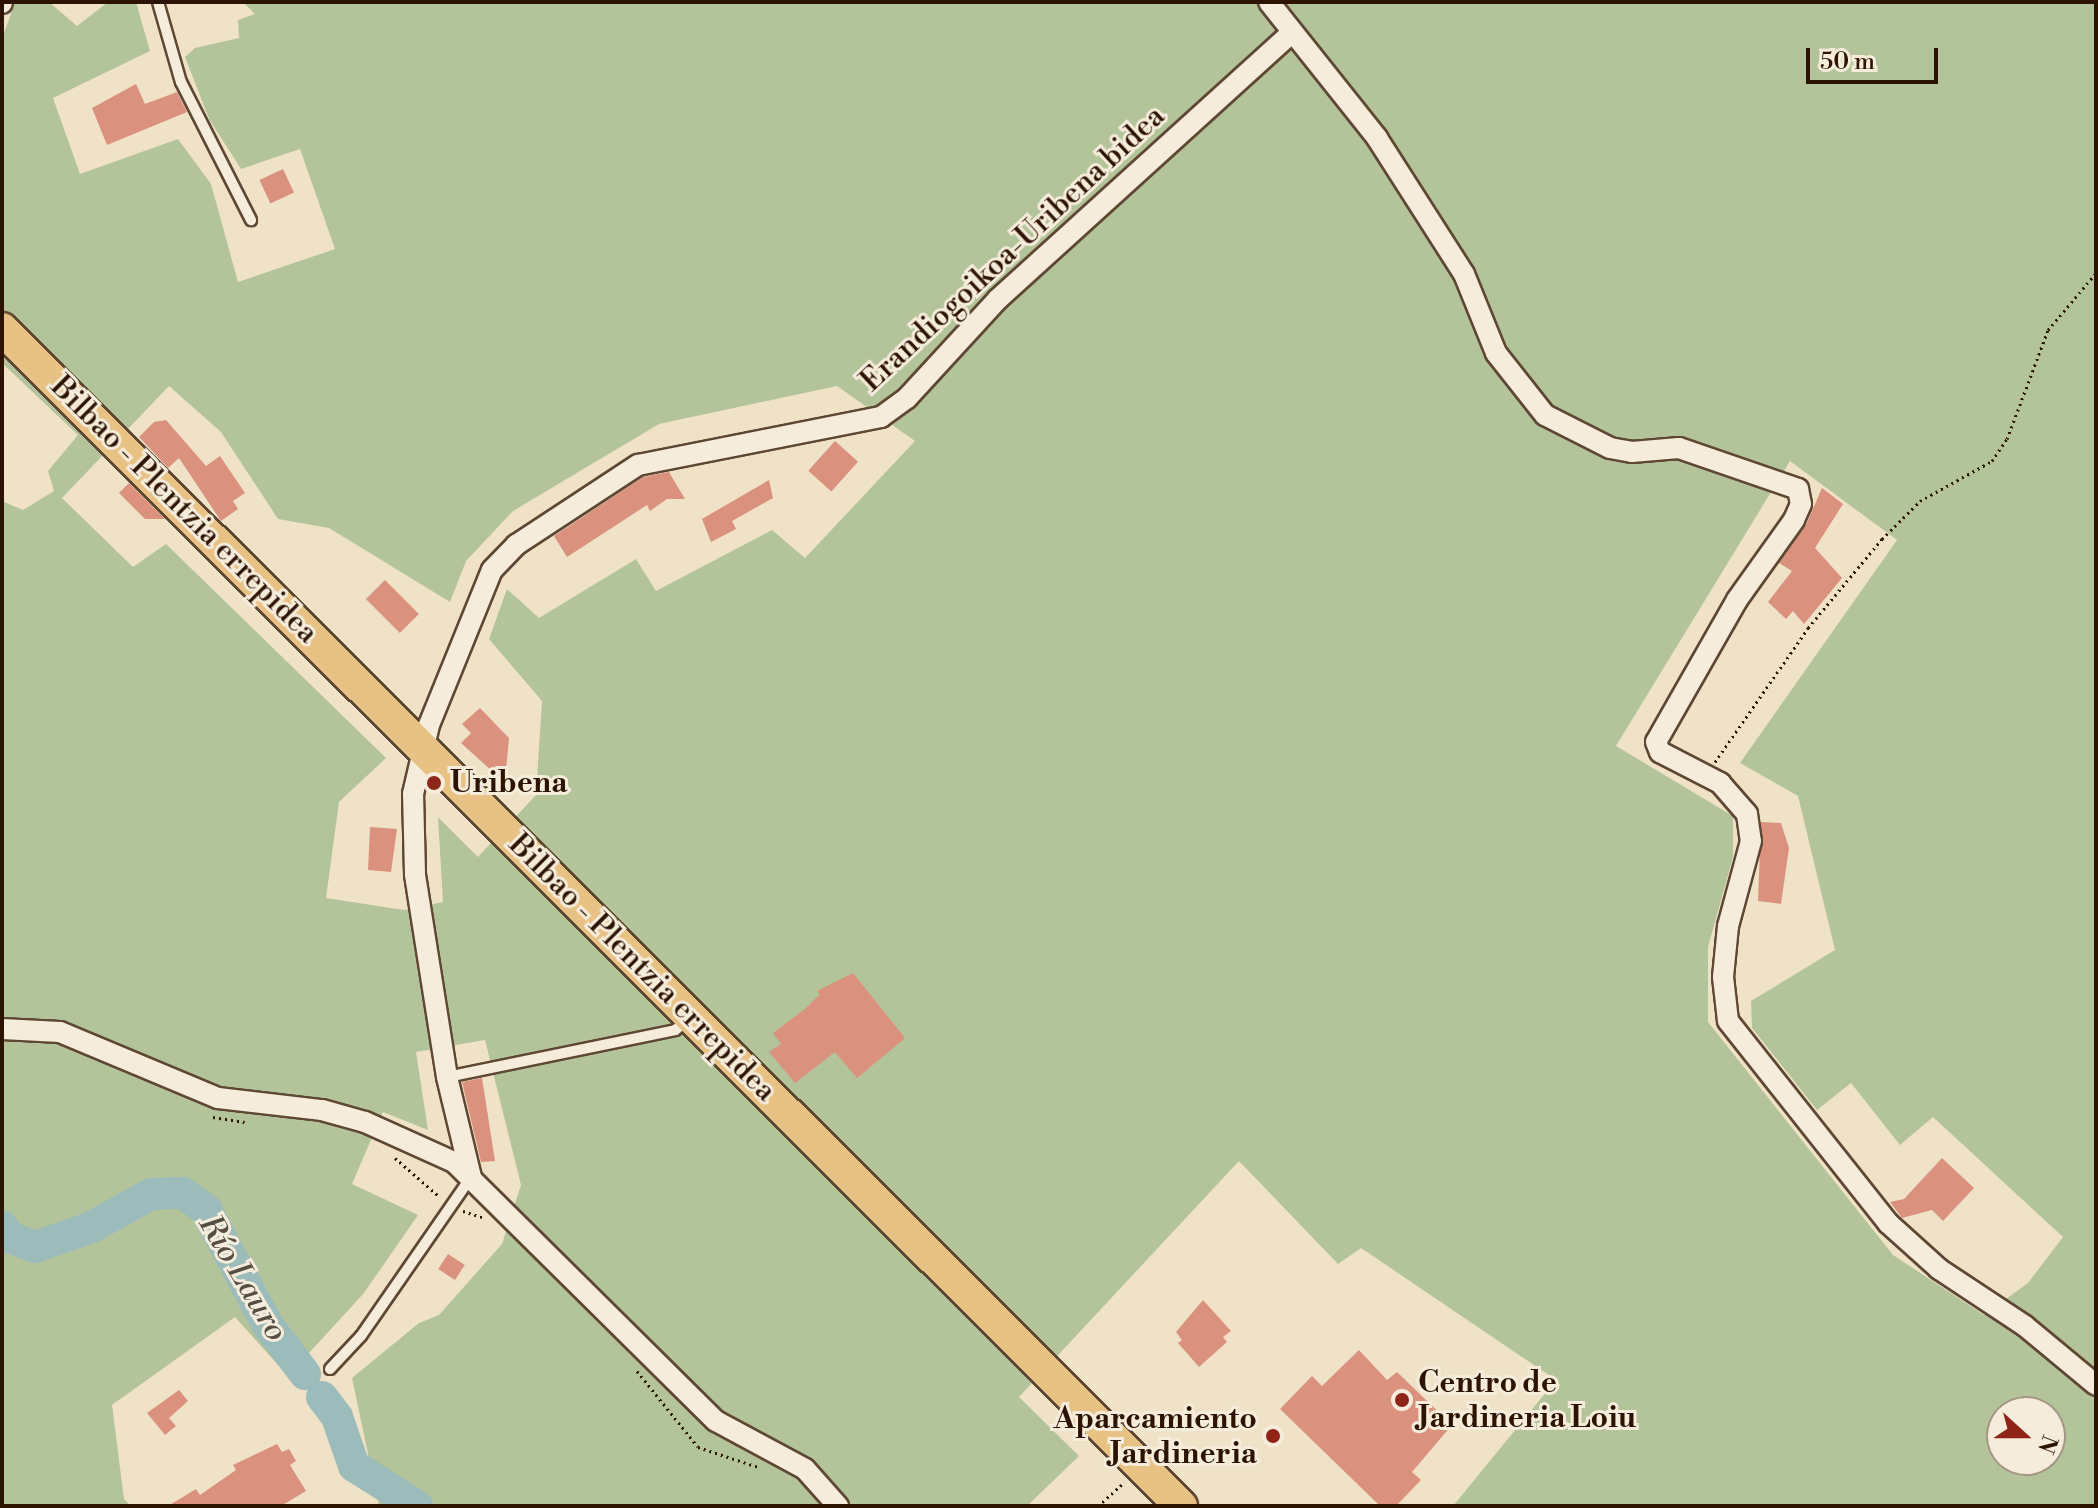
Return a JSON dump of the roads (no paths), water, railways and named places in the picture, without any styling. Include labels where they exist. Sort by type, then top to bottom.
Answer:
[{"type":"main road","name":"Bilbao - Plentzia errepidea","points":[[2,329],[14,352],[692,1017],[1181,1506]]},
{"type":"street","points":[[1269,2],[1377,138],[1464,274],[1496,353],[1545,415],[1610,448],[1679,448],[1798,489],[1801,504],[1794,520],[1737,600],[1656,742],[1660,752],[1706,774],[1747,814],[1751,841],[1728,926],[1723,1004],[1738,1037],[1766,1064],[1888,1223],[1939,1269],[2025,1326],[2096,1385]]},
{"type":"street","name":"Erandiogoikoa-Uribena bidea","points":[[471,1177],[447,1077],[415,874],[413,794],[423,751],[492,570],[516,545],[638,465],[881,417],[907,398],[998,299],[1292,32]]},
{"type":"street","points":[[2,1029],[60,1032],[218,1098],[322,1110],[365,1122],[454,1162],[716,1421],[805,1469],[838,1506]]},
{"type":"lane","points":[[158,2],[181,82],[251,220]]},
{"type":"lane","points":[[447,1077],[675,1030],[692,1017]]},
{"type":"lane","points":[[330,1369],[361,1336],[471,1177]]},
{"type":"waterway","name":"Río Lauro","points":[[2,1226],[9,1237],[35,1247],[90,1228],[151,1194],[183,1193],[206,1210],[267,1324],[305,1374]]},
{"type":"waterway","name":"Río Lauro","points":[[322,1397],[337,1417],[354,1466],[417,1506]]},
{"type":"place","name":"Uribena","points":[[434,783]]},
{"type":"place","name":"Centro de Jardineria Loiu","points":[[1402,1400]]},
{"type":"place","name":"Aparcamiento Jardineria","points":[[1273,1436]]}]
